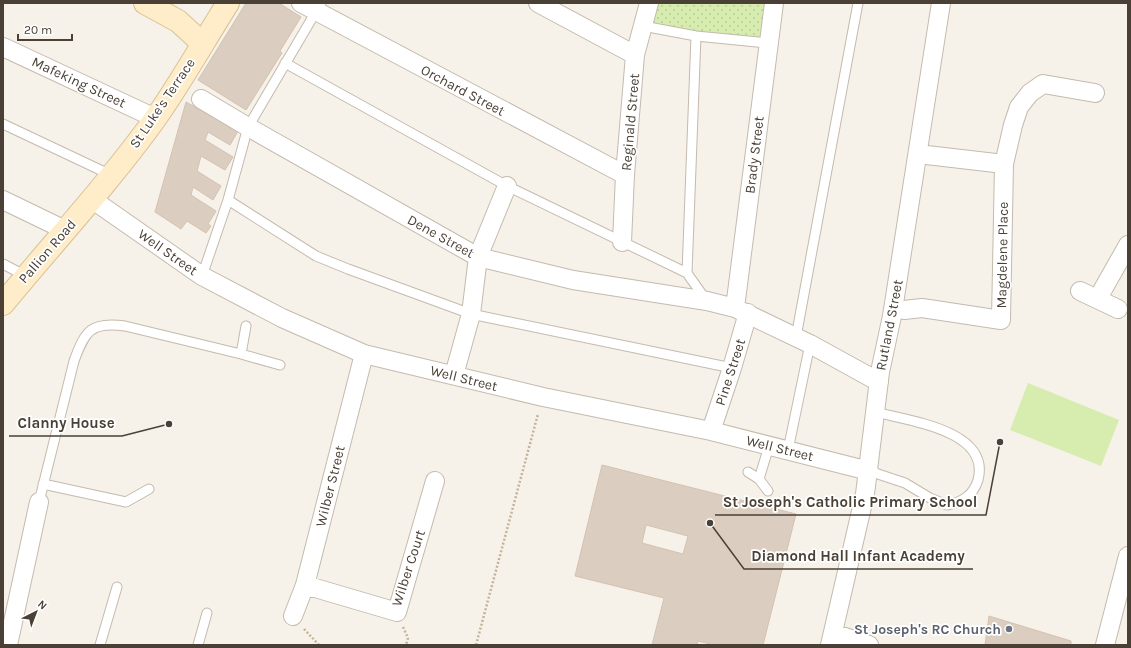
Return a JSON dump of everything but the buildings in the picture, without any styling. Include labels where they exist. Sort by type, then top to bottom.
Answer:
[{"type":"street","points":[[145,3],[178,21],[202,43]]},
{"type":"street","name":"St Luke's Terrace","points":[[93,200],[155,118],[228,3]]},
{"type":"street","points":[[538,3],[635,55]]},
{"type":"street","name":"Reginald Street","points":[[622,242],[625,175],[635,55],[649,3]]},
{"type":"street","name":"Brady Street","points":[[741,310],[768,43],[774,3]]},
{"type":"street","name":"Rutland Street","points":[[832,639],[869,471],[879,382],[892,316],[941,3]]},
{"type":"street","name":"Orchard Street","points":[[312,6],[625,175]]},
{"type":"street","name":"Mafeking Street","points":[[3,46],[155,118]]},
{"type":"street","name":"Magdelene Place","points":[[904,310],[922,308],[1001,320],[1004,164],[1017,113],[1030,93],[1043,84],[1095,93]]},
{"type":"street","name":"Dene Street","points":[[201,99],[478,257],[573,280],[707,301],[741,310],[803,340],[879,382]]},
{"type":"street","points":[[918,154],[1004,164]]},
{"type":"street","points":[[454,375],[471,314],[478,257],[507,186]]},
{"type":"street","points":[[3,200],[65,230]]},
{"type":"street","name":"Pallion Road","points":[[3,304],[65,230],[93,200]]},
{"type":"street","name":"Well Street","points":[[93,200],[202,276],[282,318],[364,354],[543,398],[711,431],[869,471]]},
{"type":"street","points":[[1098,298],[1128,245]]},
{"type":"street","points":[[1080,290],[1118,309]]},
{"type":"street","name":"Pine Street","points":[[711,431],[732,368],[741,310]]},
{"type":"street","name":"Wilber Street","points":[[293,616],[305,585],[364,354]]},
{"type":"street","name":"Wilber Court","points":[[305,585],[397,612],[435,481]]},
{"type":"street","points":[[8,645],[39,502]]},
{"type":"street","points":[[1105,645],[1128,556]]},
{"type":"street","points":[[832,639],[869,645]]},
{"type":"lane","points":[[788,450],[803,340],[858,3]]},
{"type":"lane","points":[[202,276],[228,200],[248,127],[285,63],[312,6]]},
{"type":"lane","points":[[643,26],[696,36],[768,43]]},
{"type":"lane","points":[[687,273],[696,36]]},
{"type":"lane","points":[[285,63],[507,186],[687,273],[707,301]]},
{"type":"lane","points":[[3,124],[111,175]]},
{"type":"lane","points":[[228,200],[316,256],[471,314],[732,368]]},
{"type":"lane","points":[[3,264],[26,276]]},
{"type":"lane","points":[[39,502],[74,361],[81,341],[95,326],[109,324],[125,326],[241,354],[280,366]]},
{"type":"lane","points":[[241,354],[246,326]]},
{"type":"lane","points":[[869,471],[905,483],[930,498],[947,505],[967,498],[976,485],[980,472],[976,456],[970,446],[957,436],[937,428],[876,412]]},
{"type":"lane","points":[[759,479],[769,446]]},
{"type":"lane","points":[[748,472],[759,479],[768,491]]},
{"type":"lane","points":[[43,484],[126,502],[149,489]]},
{"type":"lane","points":[[100,645],[117,588]]},
{"type":"lane","points":[[198,645],[207,613]]},
{"type":"path","points":[[476,645],[543,398]]},
{"type":"path","points":[[293,616],[319,645]]},
{"type":"green space","points":[[648,3],[774,3],[768,43],[643,26]]},
{"type":"green space","points":[[1028,383],[1119,420],[1101,466],[1010,430]]},
{"type":"place","name":"Clanny House","points":[[169,424]]},
{"type":"place","name":"St Joseph's Catholic Primary School","points":[[1000,442]]},
{"type":"place","name":"Diamond Hall Infant Academy","points":[[710,523]]},
{"type":"place","name":"St Joseph's RC Church","points":[[1009,629]]}]
